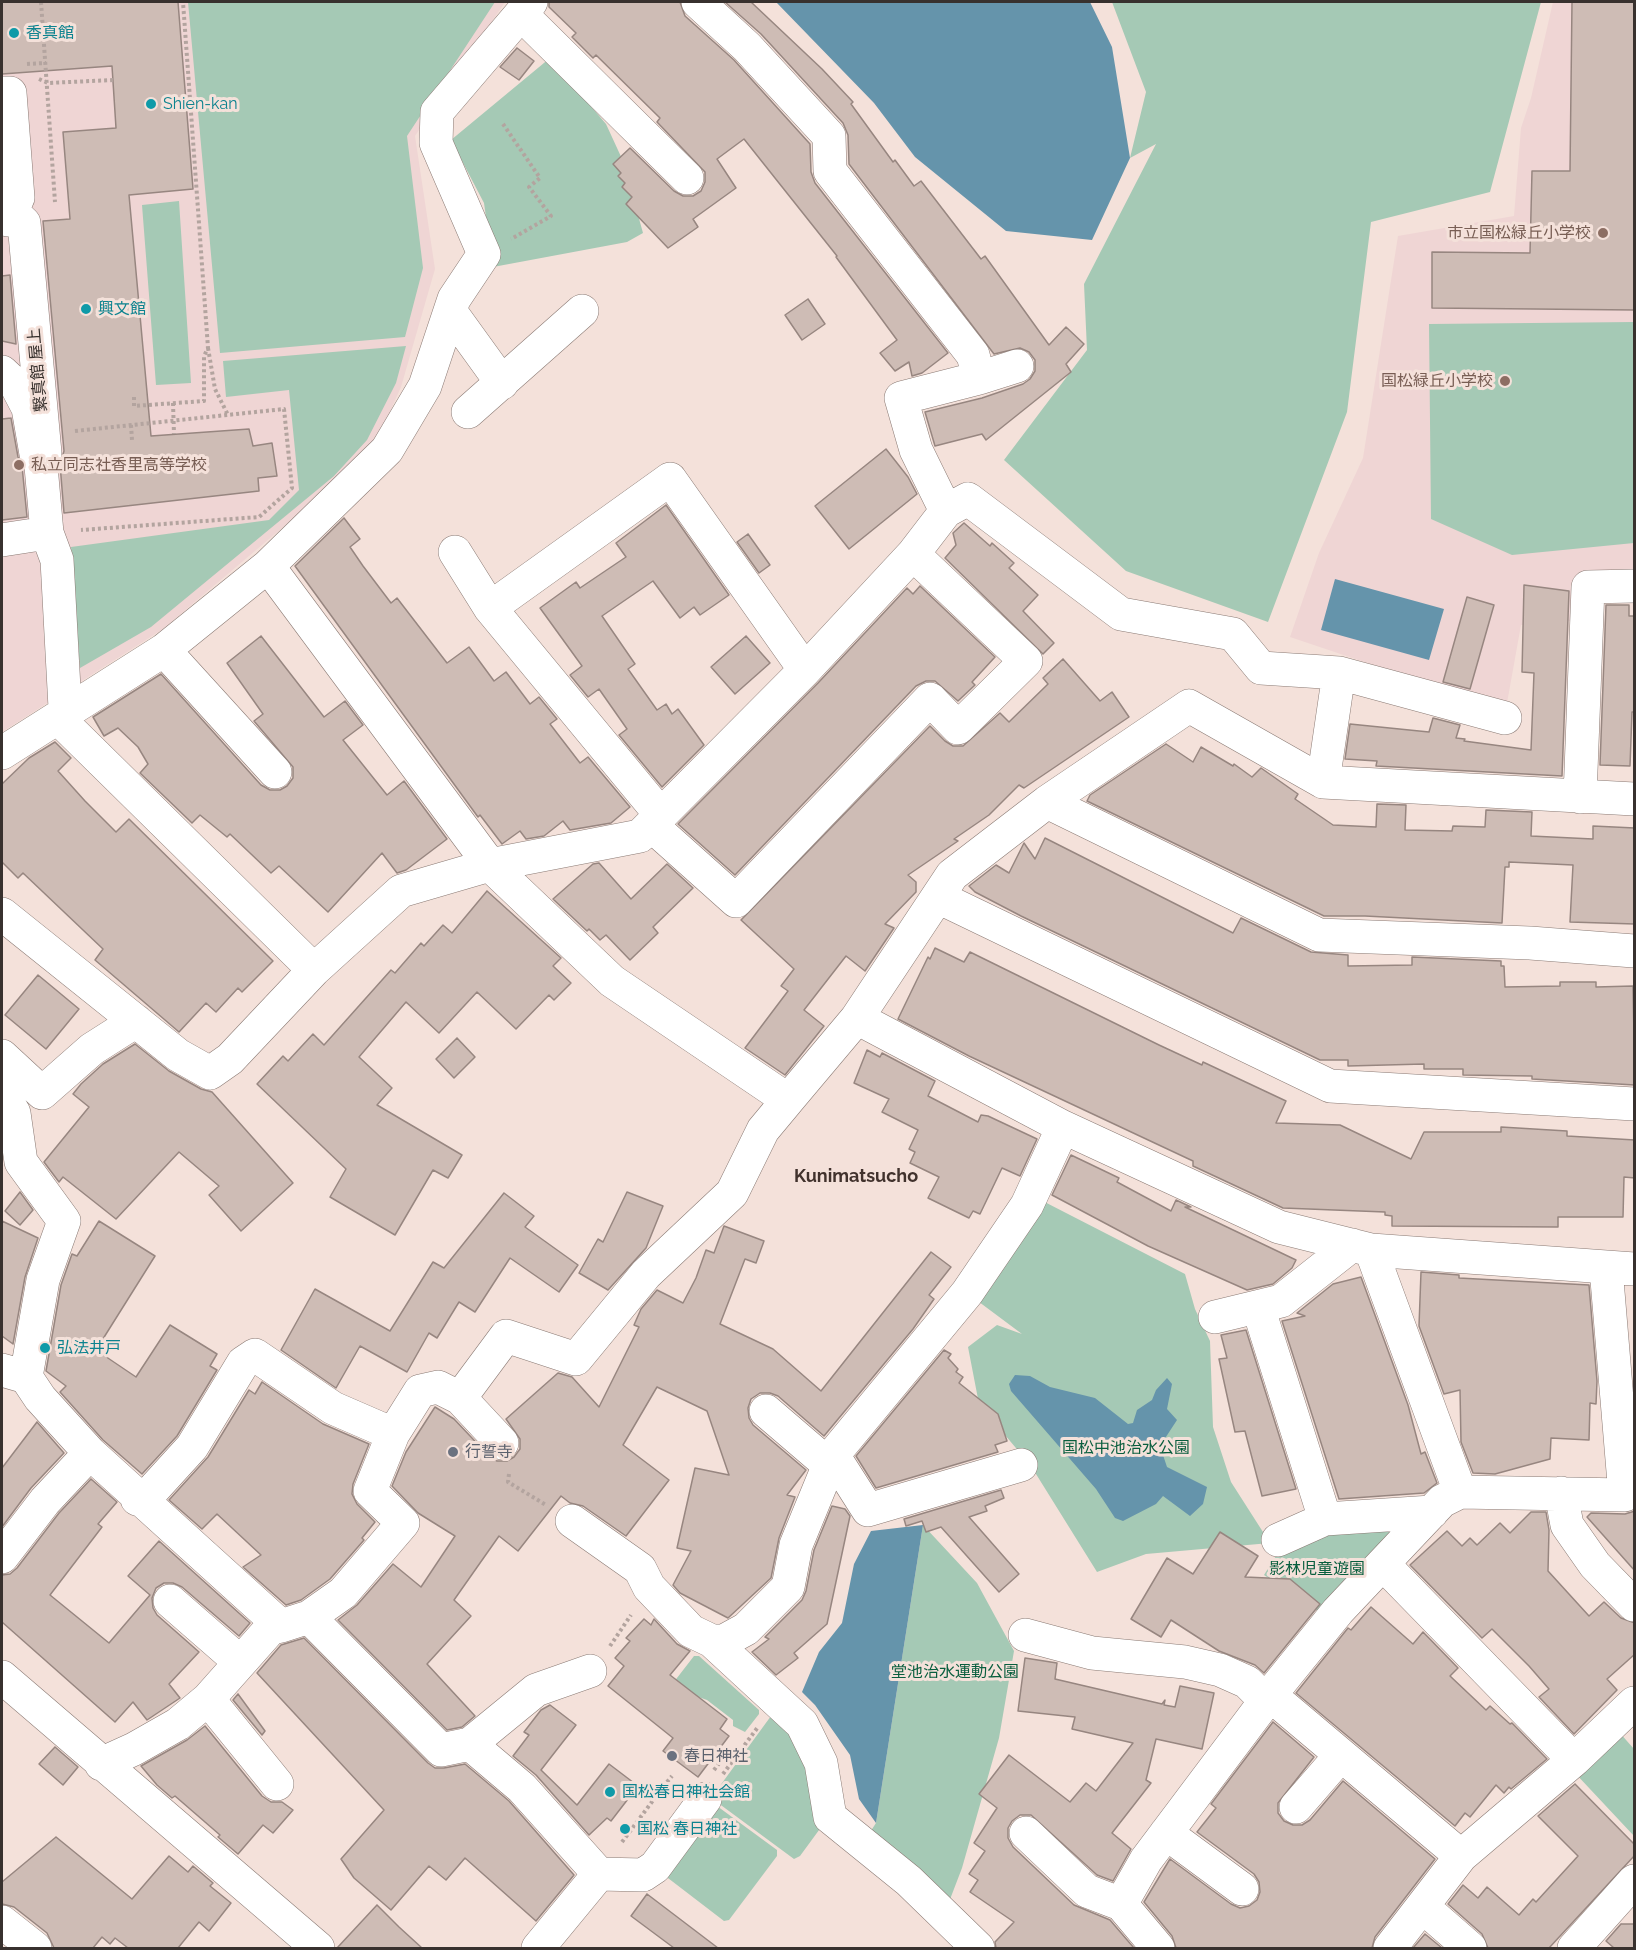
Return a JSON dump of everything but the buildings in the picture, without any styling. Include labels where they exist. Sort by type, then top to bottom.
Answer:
[{"type":"street","points":[[698,2],[747,47],[830,136],[830,171],[973,355],[979,378]]},
{"type":"street","points":[[2,753],[164,650],[268,566],[387,450],[425,386],[454,299],[484,254],[436,143],[437,112],[526,8],[687,178]]},
{"type":"street","points":[[2,103],[27,74],[14,70]]},
{"type":"street","points":[[2,93],[10,93],[18,198],[8,214],[14,289],[15,380],[2,381]]},
{"type":"street","name":"繋真館 屋上","points":[[2,195],[3,203],[24,223],[45,453],[36,454],[31,423],[16,385],[2,381]]},
{"type":"street","points":[[450,311],[502,382]]},
{"type":"street","points":[[468,412],[582,311]]},
{"type":"street","points":[[946,511],[916,450],[901,398],[1017,366]]},
{"type":"street","points":[[40,453],[47,533],[57,560],[66,726],[314,970]]},
{"type":"street","points":[[490,608],[670,479],[805,669]]},
{"type":"street","points":[[2,914],[178,1055],[210,1073],[230,1059],[314,970],[401,891],[490,865],[640,836],[805,669],[913,554],[946,511],[968,499],[1121,614],[1233,634],[1261,668],[1339,674],[1505,718]]},
{"type":"street","points":[[2,540],[47,533]]},
{"type":"street","points":[[455,552],[490,608],[656,820],[736,901],[930,699],[958,728],[1026,661],[913,554]]},
{"type":"street","points":[[268,566],[490,865],[612,981],[788,1100]]},
{"type":"street","points":[[1580,796],[1588,587],[1635,586]]},
{"type":"street","points":[[164,650],[275,772]]},
{"type":"street","points":[[1323,782],[1339,674]]},
{"type":"street","points":[[460,1398],[506,1336],[576,1359],[646,1274],[732,1193],[763,1130],[857,1018],[952,875],[1047,802],[1189,706],[1323,782],[1635,799]]},
{"type":"street","points":[[1047,802],[1319,935],[1530,943],[1635,951]]},
{"type":"street","points":[[938,897],[1330,1086],[1635,1104]]},
{"type":"street","points":[[857,1018],[1063,1127],[1279,1227],[1361,1248],[1620,1269],[1625,1495],[1460,1491],[1442,1501],[1338,1611],[1268,1698],[1146,1860],[1121,1904]]},
{"type":"street","points":[[2,1056],[42,1093],[92,1049],[136,1021]]},
{"type":"street","points":[[2,1093],[14,1113],[21,1162],[64,1221],[14,1373],[40,1398],[90,1454],[137,1499],[295,1621],[441,1750],[470,1744],[536,1690],[590,1671]]},
{"type":"street","points":[[712,1641],[724,1641],[746,1629],[788,1587],[796,1545],[831,1460],[968,1293],[1027,1205],[1063,1127]]},
{"type":"street","points":[[1215,1317],[1281,1301],[1361,1248]]},
{"type":"street","points":[[1361,1248],[1460,1491]]},
{"type":"street","points":[[1258,1307],[1325,1519]]},
{"type":"street","points":[[137,1499],[151,1492],[192,1447],[243,1363],[255,1355],[333,1408],[393,1434]]},
{"type":"street","points":[[101,1764],[134,1749],[178,1724],[208,1699],[271,1628],[295,1621],[343,1593],[403,1523],[370,1491],[393,1434],[420,1391],[438,1387],[460,1398],[502,1443]]},
{"type":"street","points":[[766,1411],[831,1460],[868,1510],[1021,1465]]},
{"type":"street","points":[[2,1557],[45,1501],[90,1454]]},
{"type":"street","points":[[1561,1493],[1567,1525],[1594,1565],[1635,1605]]},
{"type":"street","points":[[1278,1540],[1325,1519],[1432,1512]]},
{"type":"street","points":[[572,1521],[640,1569],[649,1587],[692,1631],[712,1641],[802,1724],[821,1763],[830,1817],[909,1881],[978,1948]]},
{"type":"street","points":[[1383,1564],[1574,1760]]},
{"type":"street","points":[[170,1600],[240,1662]]},
{"type":"street","points":[[1025,1635],[1092,1653],[1185,1662],[1220,1670],[1247,1682],[1341,1755],[1461,1856]]},
{"type":"street","points":[[2,1677],[318,1948]]},
{"type":"street","points":[[208,1699],[277,1784]]},
{"type":"street","points":[[1390,1948],[1461,1856],[1574,1760],[1635,1703]]},
{"type":"street","points":[[470,1744],[522,1788],[599,1874],[643,1875],[655,1867],[705,1799]]},
{"type":"street","points":[[1296,1807],[1341,1755]]},
{"type":"street","points":[[1026,1833],[1087,1891],[1121,1904],[1158,1948]]},
{"type":"street","points":[[1166,1833],[1242,1889]]},
{"type":"street","points":[[537,1948],[599,1874]]},
{"type":"street","points":[[1585,1944],[1631,1892]]},
{"type":"street","points":[[1423,1907],[1470,1948]]},
{"type":"street","points":[[2,1922],[35,1948]]},
{"type":"path","points":[[41,2],[55,202]]},
{"type":"path","points":[[183,2],[208,348],[215,389],[228,415]]},
{"type":"path","points":[[14,70],[46,63]]},
{"type":"path","points":[[48,83],[113,81]]},
{"type":"path","points":[[484,254],[551,216],[529,187],[540,178],[503,124]]},
{"type":"path","points":[[134,398],[134,406],[204,401],[204,356],[208,348]]},
{"type":"path","points":[[173,403],[174,434]]},
{"type":"path","points":[[47,533],[259,517],[292,488],[284,409],[66,432]]},
{"type":"path","points":[[131,425],[132,440]]},
{"type":"path","points":[[502,1443],[512,1455],[508,1482],[572,1521]]},
{"type":"path","points":[[590,1671],[649,1587]]},
{"type":"path","points":[[705,1799],[765,1718]]},
{"type":"path","points":[[629,1833],[672,1776]]},
{"type":"shaded area","points":[[2,2],[505,2],[415,136],[435,269],[401,387],[375,445],[302,511],[163,629],[2,732]]},
{"type":"shaded area","name":"国松緑丘小学校","points":[[1553,2],[1634,2],[1634,578],[1582,620],[1521,625],[1507,703],[1421,681],[1290,637],[1319,553],[1363,458],[1398,236],[1514,216],[1521,128],[1531,98]]},
{"type":"green space","points":[[188,2],[495,2],[407,136],[423,268],[405,337],[220,353]]},
{"type":"green space","points":[[1112,2],[1541,2],[1490,192],[1371,222],[1347,412],[1268,622],[1126,571],[1004,460],[1087,350],[1084,284],[1156,144],[1130,158],[1146,92]]},
{"type":"green space","points":[[550,58],[606,124],[623,161],[643,233],[627,242],[493,267],[484,203],[451,140]]},
{"type":"green space","points":[[179,201],[191,383],[156,385],[142,205]]},
{"type":"green space","points":[[1634,322],[1634,543],[1512,555],[1431,519],[1429,324]]},
{"type":"green space","points":[[406,346],[396,383],[367,440],[334,476],[151,627],[80,668],[71,547],[269,520],[299,490],[289,390],[226,397],[223,361]]},
{"type":"green space","name":"国松中池治水公園","points":[[1031,1195],[1185,1274],[1195,1309],[1210,1341],[1213,1427],[1231,1482],[1270,1543],[1146,1554],[1097,1572],[1031,1466],[979,1404],[968,1347],[997,1325],[1022,1334],[967,1293]]},
{"type":"green space","name":"影林児童遊園","points":[[1332,1524],[1392,1529],[1324,1615],[1264,1575],[1284,1543]]},
{"type":"green space","name":"堂池治水運動公園","points":[[923,1525],[977,1583],[1014,1651],[999,1738],[962,1868],[944,1915],[867,1837],[876,1823]]},
{"type":"green space","points":[[694,1656],[699,1656],[759,1710],[759,1714],[745,1732],[733,1726],[733,1720],[707,1700],[670,1687]]},
{"type":"green space","points":[[771,1716],[795,1731],[822,1826],[800,1856],[794,1859],[714,1800],[714,1794]]},
{"type":"green space","points":[[1619,1732],[1634,1749],[1634,1836],[1575,1773]]},
{"type":"green space","points":[[717,1806],[777,1850],[777,1856],[729,1920],[724,1921],[664,1875]]},
{"type":"water","points":[[776,2],[1090,2],[1112,47],[1130,158],[1092,240],[1006,231],[915,157],[874,103]]},
{"type":"water","points":[[1335,579],[1444,609],[1429,660],[1321,630]]},
{"type":"water","points":[[1015,1375],[1030,1376],[1050,1387],[1095,1398],[1128,1424],[1133,1423],[1137,1410],[1152,1400],[1156,1390],[1167,1378],[1172,1384],[1167,1409],[1177,1420],[1160,1446],[1167,1467],[1207,1487],[1203,1504],[1190,1516],[1163,1496],[1156,1504],[1123,1521],[1115,1518],[1096,1489],[1011,1391],[1009,1384]]},
{"type":"water","points":[[923,1525],[876,1823],[859,1799],[850,1755],[815,1705],[802,1692],[819,1652],[842,1623],[854,1564],[871,1531]]},
{"type":"place","name":"香真館","points":[[14,33]]},
{"type":"place","name":"Shien-kan","points":[[151,104]]},
{"type":"place","name":"市立国松緑丘小学校","points":[[1603,233]]},
{"type":"place","name":"興文館","points":[[86,309]]},
{"type":"place","name":"国松緑丘小学校","points":[[1505,381]]},
{"type":"place","name":"私立同志社香里高等学校","points":[[19,465]]},
{"type":"place","name":"弘法井戸","points":[[45,1348]]},
{"type":"place","name":"行誓寺","points":[[453,1452]]},
{"type":"place","name":"春日神社","points":[[672,1756]]},
{"type":"place","name":"国松春日神社会館","points":[[610,1792]]},
{"type":"place","name":"国松 春日神社","points":[[625,1829]]},
{"type":"district","name":"Kunimatsucho","points":[[856,1177]]}]
